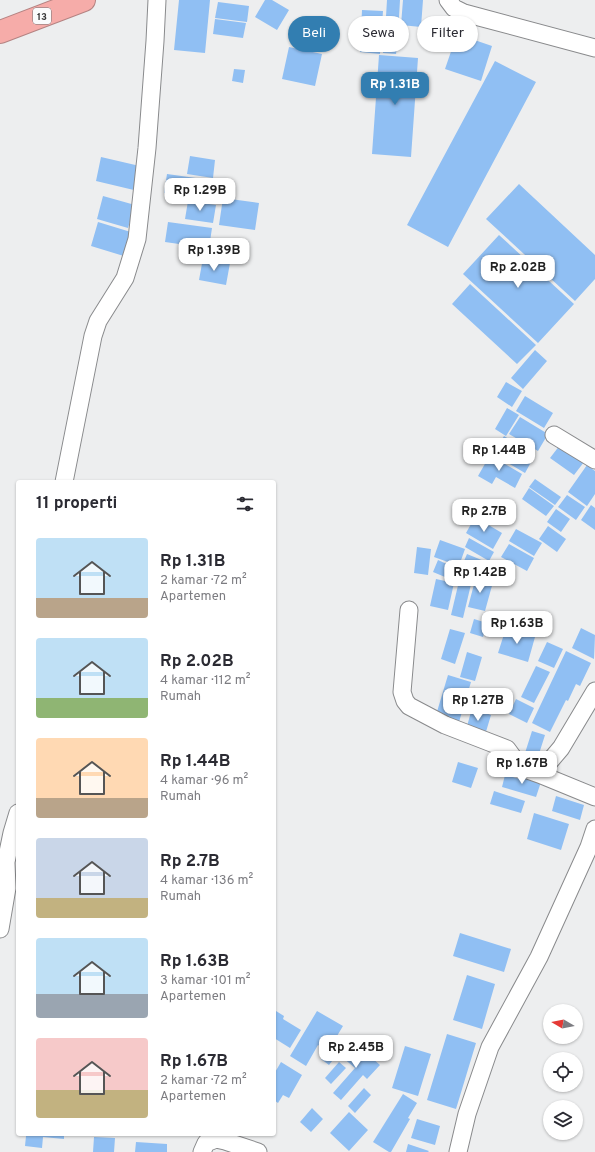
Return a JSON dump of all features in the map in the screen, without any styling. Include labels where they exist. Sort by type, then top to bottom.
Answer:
[{"type":"highway","name":"13","points":[[0,32],[84,0]]},
{"type":"street","points":[[64,480],[93,336],[98,321],[125,278],[137,239],[151,94],[157,0]]},
{"type":"street","points":[[448,0],[454,8],[464,13],[595,48]]},
{"type":"street","points":[[554,435],[595,460]]},
{"type":"street","points":[[408,610],[402,692],[409,706],[445,725],[507,749],[518,764],[525,769],[595,797]]},
{"type":"street","points":[[539,774],[561,748],[595,691]]},
{"type":"street","points":[[0,929],[7,888],[6,862],[16,820]]},
{"type":"street","points":[[458,1152],[467,1114],[490,1047],[539,957],[589,847],[595,829]]},
{"type":"street","points":[[202,1152],[206,1143],[216,1139],[258,1152]]},
{"type":"building","points":[[179,0],[210,0],[205,53],[174,50]]},
{"type":"building","points":[[265,0],[272,0],[289,10],[277,30],[255,17]]},
{"type":"building","points":[[387,0],[400,0],[399,16],[386,16]]},
{"type":"building","points":[[403,0],[423,0],[422,16],[417,16],[417,27],[409,26],[409,16],[402,16]]},
{"type":"building","points":[[218,2],[249,6],[247,22],[215,18]]},
{"type":"building","points":[[362,10],[383,11],[383,16],[362,16]]},
{"type":"building","points":[[215,19],[246,23],[243,38],[213,34]]},
{"type":"building","points":[[478,41],[492,46],[481,81],[445,69],[451,52],[478,52]]},
{"type":"building","points":[[288,52],[313,52],[322,54],[315,86],[282,79]]},
{"type":"building","points":[[360,52],[380,52],[380,54]]},
{"type":"building","points":[[383,52],[396,52],[396,54]]},
{"type":"building","points":[[379,55],[418,58],[411,157],[372,154]]},
{"type":"building","points":[[495,61],[536,82],[448,247],[407,225]]},
{"type":"building","points":[[234,69],[245,70],[243,83],[232,81]]},
{"type":"building","points":[[190,156],[215,160],[213,178],[187,174]]},
{"type":"building","points":[[101,157],[144,167],[138,191],[96,181]]},
{"type":"building","points":[[167,174],[203,179],[201,198],[164,193]]},
{"type":"building","points":[[519,184],[595,255],[595,279],[575,301],[486,219]]},
{"type":"building","points":[[103,196],[135,205],[128,228],[97,219]]},
{"type":"building","points":[[223,198],[259,203],[255,230],[219,225]]},
{"type":"building","points":[[188,201],[216,205],[213,223],[185,219]]},
{"type":"building","points":[[98,222],[134,233],[127,257],[91,246]]},
{"type":"building","points":[[168,222],[212,228],[208,255],[185,252],[186,245],[165,242]]},
{"type":"building","points":[[499,235],[574,304],[538,343],[463,274]]},
{"type":"building","points":[[203,258],[230,263],[226,285],[199,280]]},
{"type":"building","points":[[470,284],[536,345],[517,364],[452,304]]},
{"type":"building","points":[[535,350],[547,361],[523,389],[511,378]]},
{"type":"building","points":[[506,382],[522,391],[512,407],[497,397]]},
{"type":"building","points":[[525,396],[553,413],[544,428],[516,411]]},
{"type":"building","points":[[507,408],[519,415],[506,436],[495,429]]},
{"type":"building","points":[[520,417],[548,434],[538,451],[509,434]]},
{"type":"building","points":[[504,436],[535,455],[525,473],[493,454]]},
{"type":"building","points":[[560,445],[584,462],[574,475],[550,458]]},
{"type":"building","points":[[490,455],[522,474],[515,488],[496,477],[492,484],[478,476]]},
{"type":"building","points":[[587,465],[595,471],[595,494],[587,506],[568,492]]},
{"type":"building","points":[[535,479],[561,497],[555,505],[529,487]]},
{"type":"building","points":[[529,488],[554,506],[546,516],[522,499]]},
{"type":"building","points":[[567,495],[585,507],[576,520],[558,507]]},
{"type":"building","points":[[591,505],[595,508],[595,530],[581,520]]},
{"type":"building","points":[[556,509],[570,519],[561,532],[547,522]]},
{"type":"building","points":[[475,517],[502,533],[493,549],[466,533]]},
{"type":"building","points":[[548,526],[566,539],[557,552],[539,539]]},
{"type":"building","points":[[516,529],[542,543],[534,556],[509,541]]},
{"type":"building","points":[[469,538],[494,552],[489,561],[465,547]]},
{"type":"building","points":[[440,540],[465,549],[459,566],[434,557]]},
{"type":"building","points":[[509,544],[534,558],[527,571],[501,557]]},
{"type":"building","points":[[417,547],[431,549],[428,575],[414,573]]},
{"type":"building","points":[[467,554],[484,561],[479,575],[461,568]]},
{"type":"building","points":[[438,560],[462,571],[457,582],[433,572]]},
{"type":"building","points":[[460,577],[472,580],[463,618],[451,615]]},
{"type":"building","points":[[476,577],[493,582],[485,611],[468,607]]},
{"type":"building","points":[[436,579],[454,583],[448,610],[430,606]]},
{"type":"building","points":[[474,619],[487,623],[483,637],[470,633]]},
{"type":"building","points":[[506,628],[535,637],[528,662],[498,653]]},
{"type":"building","points":[[581,628],[595,635],[594,659],[572,648]]},
{"type":"building","points":[[450,629],[465,633],[455,664],[441,659]]},
{"type":"building","points":[[547,642],[563,649],[554,668],[538,661]]},
{"type":"building","points":[[566,651],[591,663],[580,686],[576,684],[568,701],[566,700],[550,732],[532,723]]},
{"type":"building","points":[[467,652],[482,657],[475,681],[460,677]]},
{"type":"building","points":[[536,666],[550,672],[534,703],[521,697]]},
{"type":"building","points":[[448,675],[471,682],[459,722],[436,715]]},
{"type":"building","points":[[516,699],[534,708],[527,723],[509,714]]},
{"type":"building","points":[[472,708],[491,715],[485,735],[466,730]]},
{"type":"building","points":[[532,731],[545,735],[538,757],[525,753]]},
{"type":"building","points":[[458,762],[478,768],[471,788],[452,782]]},
{"type":"building","points":[[505,775],[520,779],[521,776],[541,782],[536,797],[502,787]]},
{"type":"building","points":[[494,791],[525,801],[521,813],[490,804]]},
{"type":"building","points":[[556,796],[584,805],[580,820],[552,811]]},
{"type":"building","points":[[534,813],[569,824],[561,850],[527,839]]},
{"type":"building","points":[[460,933],[511,949],[504,972],[453,956]]},
{"type":"building","points":[[467,975],[495,984],[482,1029],[453,1020]]},
{"type":"building","points":[[276,1011],[284,1016],[283,1019],[301,1030],[290,1048],[276,1039]]},
{"type":"building","points":[[317,1011],[343,1026],[334,1041],[330,1038],[323,1048],[318,1045],[306,1066],[290,1056]]},
{"type":"building","points":[[447,1034],[476,1043],[456,1109],[427,1100]]},
{"type":"building","points":[[355,1043],[380,1065],[367,1079],[363,1075],[341,1100],[333,1093],[355,1068],[342,1057]]},
{"type":"building","points":[[405,1046],[431,1054],[418,1096],[392,1088]]},
{"type":"building","points":[[329,1049],[336,1056],[329,1065],[321,1059]]},
{"type":"building","points":[[281,1062],[302,1075],[289,1098],[283,1095],[278,1103],[276,1102],[276,1071]]},
{"type":"building","points":[[339,1062],[346,1068],[331,1084],[325,1078]]},
{"type":"building","points":[[364,1088],[371,1095],[355,1113],[348,1106]]},
{"type":"building","points":[[403,1094],[417,1103],[408,1118],[410,1119],[391,1152],[389,1152],[373,1142]]},
{"type":"building","points":[[312,1108],[323,1119],[311,1132],[300,1122]]},
{"type":"building","points":[[349,1112],[368,1130],[349,1151],[330,1133]]},
{"type":"building","points":[[417,1119],[440,1126],[435,1145],[411,1138]]},
{"type":"building","points":[[26,1136],[64,1136],[64,1139],[43,1137],[42,1148],[25,1146]]},
{"type":"building","points":[[94,1137],[115,1138],[114,1152],[93,1152]]},
{"type":"building","points":[[136,1142],[167,1144],[167,1152],[135,1152]]},
{"type":"building","points":[[408,1144],[429,1151],[406,1152]]}]
